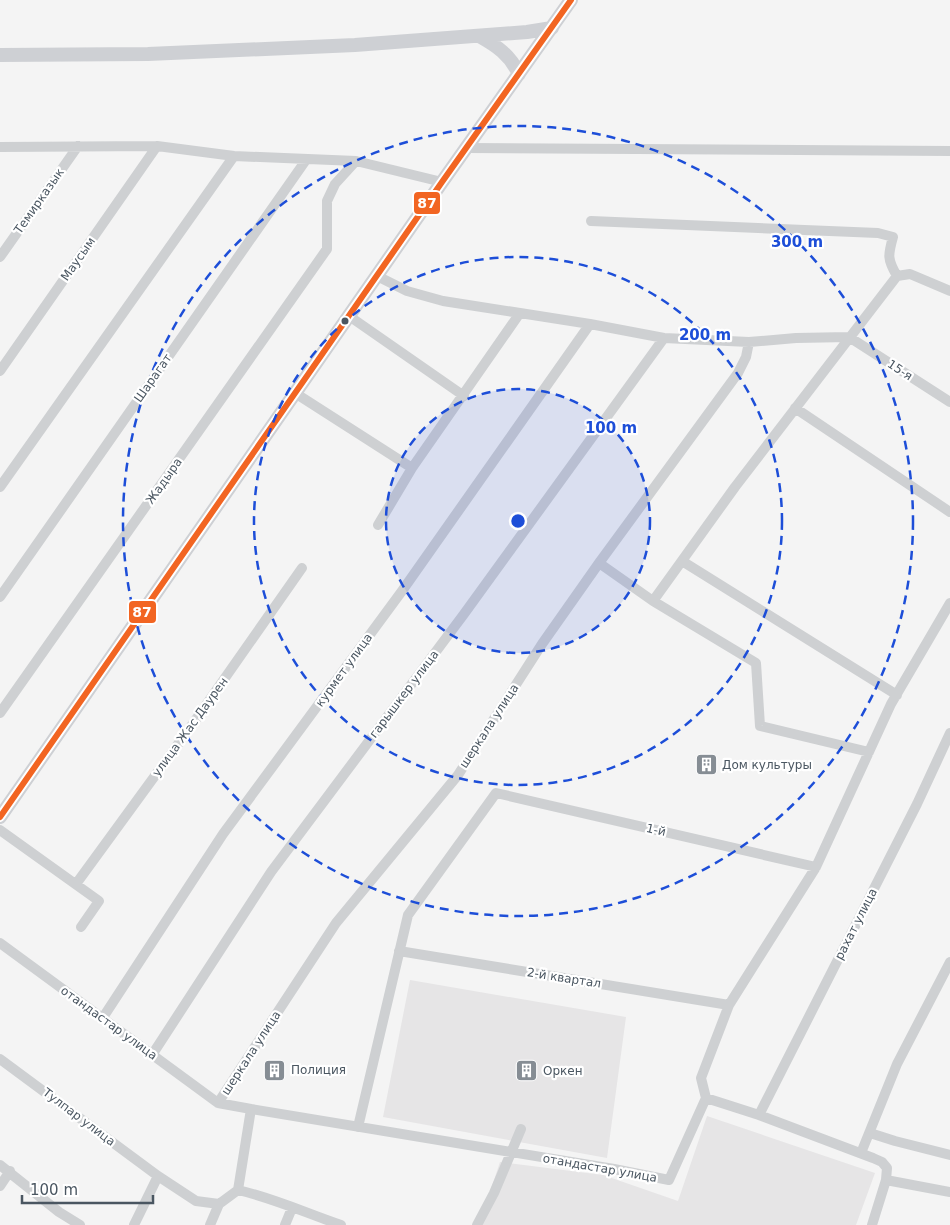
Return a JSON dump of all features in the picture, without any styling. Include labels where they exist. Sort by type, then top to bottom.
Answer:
[{"type":"main road","points":[[0,817],[571,0]]},
{"type":"main road","points":[[0,55],[148,54],[355,45],[479,36],[552,28]]},
{"type":"main road","points":[[479,36],[493,43],[510,57],[519,74]]},
{"type":"street","name":"Темирказык","points":[[0,258],[78,146]]},
{"type":"street","points":[[0,147],[157,146],[234,156],[356,161],[442,182]]},
{"type":"street","name":"Маусым","points":[[0,372],[157,146]]},
{"type":"street","points":[[467,148],[950,151]]},
{"type":"street","points":[[0,487],[234,156]]},
{"type":"street","name":"Шарагат","points":[[0,597],[306,160]]},
{"type":"street","name":"Жадыра","points":[[0,713],[327,249],[327,201],[335,184],[356,161]]},
{"type":"street","points":[[591,221],[878,233],[893,236],[888,254],[889,263],[897,276]]},
{"type":"street","points":[[653,601],[795,408],[897,276],[910,274],[950,291]]},
{"type":"street","points":[[377,276],[407,291],[443,302],[590,324],[664,338],[749,342],[796,338],[849,337]]},
{"type":"street","points":[[378,525],[412,468],[464,396],[520,313]]},
{"type":"street","points":[[349,316],[464,396]]},
{"type":"street","name":"курмет улица","points":[[102,1019],[223,834],[402,591],[590,324]]},
{"type":"street","name":"15-я","points":[[849,337],[950,402]]},
{"type":"street","name":"гарышкер улица","points":[[152,1055],[271,872],[464,614],[664,338]]},
{"type":"street","name":"шеркала улица","points":[[218,1103],[336,923],[458,775],[542,644],[599,562],[738,373],[746,357],[749,342]]},
{"type":"street","points":[[296,393],[412,468]]},
{"type":"street","points":[[795,408],[950,512]]},
{"type":"street","points":[[682,561],[897,695]]},
{"type":"street","points":[[599,562],[653,601],[756,663],[760,726],[869,752]]},
{"type":"street","name":"улица Жас Даурен","points":[[76,884],[192,725],[302,568]]},
{"type":"street","points":[[872,1225],[886,1180],[887,1168],[882,1162],[760,1115],[706,1098],[701,1078],[729,1005],[816,868],[897,695],[950,602]]},
{"type":"street","name":"рахат улица","points":[[760,1115],[917,804],[950,733]]},
{"type":"street","name":"1-й","points":[[399,951],[408,915],[496,793],[816,868]]},
{"type":"street","points":[[0,830],[99,900],[81,927]]},
{"type":"street","name":"отандастар улица","points":[[0,944],[218,1103],[614,1169],[668,1180],[706,1098]]},
{"type":"street","points":[[358,1127],[399,951]]},
{"type":"street","name":"2-й квартал","points":[[399,951],[729,1005]]},
{"type":"street","points":[[861,1153],[898,1064],[950,962]]},
{"type":"street","name":"Тулпар улица","points":[[0,1059],[158,1176],[196,1201],[219,1204]]},
{"type":"street","points":[[210,1225],[219,1204],[238,1190],[252,1109]]},
{"type":"street","points":[[477,1225],[494,1193],[521,1129]]},
{"type":"street","points":[[870,1133],[895,1142],[950,1155]]},
{"type":"street","points":[[0,1165],[59,1212],[80,1225]]},
{"type":"street","points":[[0,1186],[10,1172]]},
{"type":"street","points":[[134,1225],[158,1176]]},
{"type":"street","points":[[886,1180],[950,1192]]},
{"type":"street","points":[[238,1190],[276,1200],[292,1208],[341,1225]]},
{"type":"street","points":[[285,1225],[292,1208]]},
{"type":"shaded area","points":[[410,980],[626,1017],[607,1158],[383,1117]]},
{"type":"shaded area","points":[[707,1116],[875,1173],[856,1225],[479,1225],[500,1162],[603,1175],[678,1201]]},
{"type":"transit line","name":"87","points":[[0,817],[571,0]]},
{"type":"place","name":"Дом культуры","points":[[706,765]]},
{"type":"place","name":"Полиция","points":[[275,1070]]},
{"type":"place","name":"Оркен","points":[[527,1071]]}]
